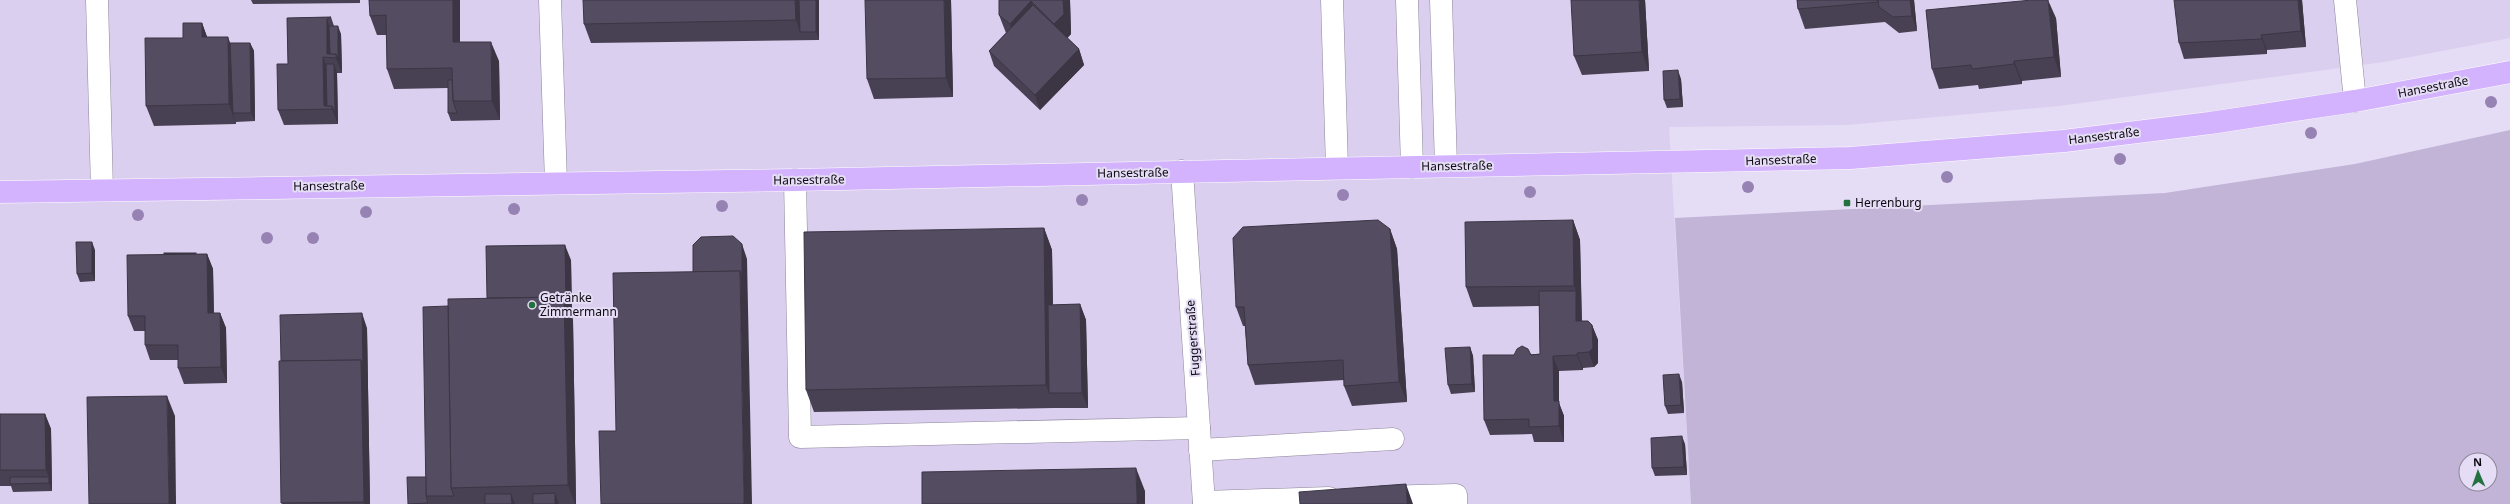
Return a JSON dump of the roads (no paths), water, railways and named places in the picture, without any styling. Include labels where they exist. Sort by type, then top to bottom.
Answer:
[{"type":"main road","name":"Hansestraße","points":[[0,192],[795,180],[1850,158],[2064,141],[2210,123],[2355,101],[2510,72]]},
{"type":"street","points":[[97,0],[102,190]]},
{"type":"street","points":[[550,0],[556,183]]},
{"type":"street","points":[[1332,0],[1337,168]]},
{"type":"street","points":[[1407,0],[1412,167]]},
{"type":"street","points":[[1441,0],[1446,166]]},
{"type":"street","points":[[2345,0],[2355,101]]},
{"type":"street","name":"Fuggerstraße","points":[[1182,172],[1204,503]]},
{"type":"street","points":[[795,180],[800,437],[1199,428]]},
{"type":"street","points":[[1200,450],[1393,439]]},
{"type":"street","points":[[1204,503],[1456,495],[1456,504]]},
{"type":"place","name":"Herrenburg","points":[[1847,203]]},
{"type":"place","name":"Getränke Zimmermann","points":[[532,305]]}]
